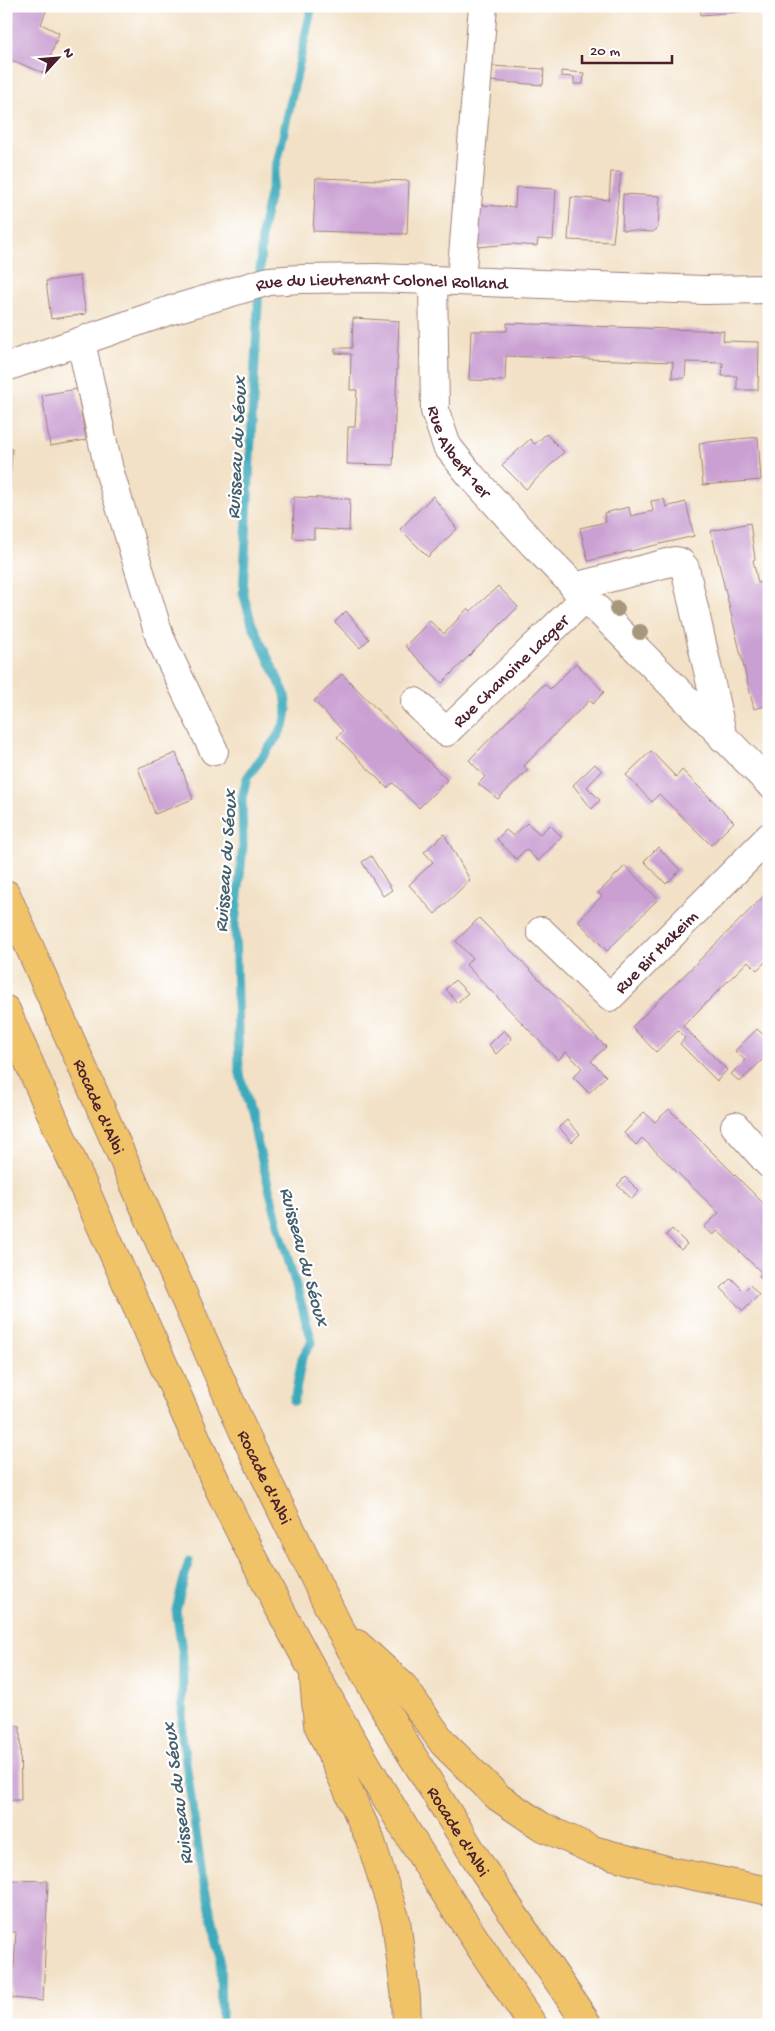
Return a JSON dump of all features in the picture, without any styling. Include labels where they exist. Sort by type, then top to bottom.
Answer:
[{"type":"highway","name":"Rocade d'Albi","points":[[6,894],[246,1437],[338,1626],[405,1744],[484,1871],[588,2025]]},
{"type":"highway","points":[[6,1010],[106,1240],[224,1499],[313,1671],[394,1814],[481,1950],[533,2025]]},
{"type":"highway","points":[[338,1626],[402,1686],[443,1743],[498,1797],[541,1826],[593,1850],[670,1871],[769,1891]]},
{"type":"highway","points":[[313,1671],[318,1724],[370,1839],[396,1921],[406,1998],[406,2025]]},
{"type":"street","points":[[461,281],[483,6]]},
{"type":"street","name":"Rue du Lieutenant Colonel Rolland","points":[[6,367],[171,310],[262,283],[300,279],[434,280],[704,290],[769,289]]},
{"type":"street","name":"Rue Albert 1er","points":[[434,280],[435,411],[447,446],[472,477],[580,592],[769,784]]},
{"type":"street","points":[[81,342],[109,470],[160,638],[214,751]]},
{"type":"street","points":[[580,592],[675,561],[680,562],[685,568],[723,738]]},
{"type":"street","name":"Rue Chanoine Lacger","points":[[415,702],[446,732],[580,592]]},
{"type":"street","name":"Rue Bir Hakeim","points":[[541,931],[610,997],[769,836]]},
{"type":"street","points":[[735,1126],[769,1164]]},
{"type":"building","points":[[6,6],[48,6],[41,24],[59,33],[44,73],[6,58]]},
{"type":"building","points":[[700,6],[769,6],[769,9],[701,15]]},
{"type":"building","points":[[490,66],[544,69],[543,85],[489,81]]},
{"type":"building","points":[[561,71],[584,73],[583,84],[574,84],[574,77],[561,76]]},
{"type":"building","points":[[611,172],[621,172],[613,242],[568,240],[571,197],[609,200]]},
{"type":"building","points":[[316,178],[409,181],[407,234],[313,231]]},
{"type":"building","points":[[516,187],[556,189],[553,240],[538,239],[537,246],[512,244],[477,247],[480,205],[515,207]]},
{"type":"building","points":[[623,194],[660,196],[658,228],[653,232],[622,230]]},
{"type":"building","points":[[80,276],[86,314],[51,319],[46,281]]},
{"type":"building","points":[[353,318],[399,321],[393,465],[347,464],[348,427],[355,427],[357,390],[350,390],[351,354],[335,353],[335,348],[352,348]]},
{"type":"building","points":[[507,323],[724,331],[723,341],[759,342],[758,390],[737,390],[737,376],[722,376],[723,363],[686,362],[685,378],[672,378],[673,362],[506,356],[505,381],[469,380],[471,331],[507,331]]},
{"type":"building","points":[[77,389],[86,440],[50,446],[42,395]]},
{"type":"building","points":[[546,434],[564,452],[526,489],[502,465],[530,439],[535,444]]},
{"type":"building","points":[[758,437],[761,480],[703,485],[699,443]]},
{"type":"building","points":[[6,449],[12,449],[10,488],[6,488]]},
{"type":"building","points":[[433,496],[457,529],[428,557],[400,529]]},
{"type":"building","points":[[294,497],[350,499],[349,531],[314,529],[314,539],[293,538]]},
{"type":"building","points":[[664,499],[666,507],[686,502],[694,536],[588,561],[580,528],[606,522],[604,513],[629,507],[631,516],[653,511],[651,501]]},
{"type":"building","points":[[750,523],[755,559],[753,560],[758,583],[769,580],[769,705],[754,709],[711,531]]},
{"type":"building","points":[[498,586],[518,607],[442,683],[405,646],[430,621],[444,634],[468,608],[471,611]]},
{"type":"building","points":[[346,611],[369,639],[360,648],[335,622]]},
{"type":"building","points":[[576,663],[604,692],[593,704],[590,700],[549,740],[524,766],[528,770],[498,799],[478,784],[485,777],[469,760],[544,684],[550,689]]},
{"type":"building","points":[[342,674],[447,780],[419,808],[393,783],[387,788],[337,737],[343,731],[314,701]]},
{"type":"building","points":[[651,751],[676,777],[682,770],[734,822],[711,845],[659,794],[652,802],[626,775]]},
{"type":"building","points":[[176,753],[193,799],[155,814],[138,768]]},
{"type":"building","points":[[595,764],[602,771],[587,787],[600,800],[592,809],[573,785]]},
{"type":"building","points":[[527,823],[540,834],[550,825],[562,837],[538,861],[526,849],[516,859],[497,839],[506,830],[513,836]]},
{"type":"building","points":[[444,834],[470,880],[435,914],[409,885],[433,862],[424,852]]},
{"type":"building","points":[[658,847],[680,870],[666,884],[644,861]]},
{"type":"building","points":[[371,856],[392,890],[383,896],[362,862]]},
{"type":"building","points":[[625,866],[658,899],[607,951],[578,921],[602,896],[598,893]]},
{"type":"building","points":[[769,891],[769,958],[757,970],[748,961],[683,1026],[727,1070],[717,1081],[680,1044],[685,1038],[678,1031],[656,1052],[632,1027]]},
{"type":"building","points":[[479,918],[606,1047],[591,1061],[606,1076],[589,1093],[573,1077],[582,1068],[566,1052],[558,1060],[466,965],[472,958],[456,941]]},
{"type":"building","points":[[455,980],[468,993],[457,1003],[446,989]]},
{"type":"building","points":[[757,1029],[769,1040],[769,1053],[740,1082],[731,1074],[745,1060],[735,1051]]},
{"type":"building","points":[[504,1030],[512,1039],[496,1054],[489,1045]]},
{"type":"building","points":[[669,1109],[769,1209],[769,1282],[767,1284],[759,1276],[762,1273],[718,1231],[713,1235],[704,1227],[719,1213],[642,1138],[636,1145],[624,1133],[644,1112],[655,1122]]},
{"type":"building","points":[[567,1120],[580,1134],[572,1142],[559,1127]]},
{"type":"building","points":[[625,1177],[639,1191],[632,1199],[617,1185]]},
{"type":"building","points":[[672,1229],[687,1244],[681,1250],[666,1235]]},
{"type":"building","points":[[731,1278],[744,1291],[750,1285],[759,1295],[743,1311],[721,1288]]},
{"type":"building","points":[[6,1726],[20,1726],[21,1800],[6,1800]]},
{"type":"building","points":[[6,1880],[48,1881],[43,2001],[12,1998],[16,1932],[6,1932]]},
{"type":"waterway","name":"Ruisseau du Séoux","points":[[294,1401],[302,1358],[312,1341],[280,1231],[239,1070],[235,925],[243,846],[242,798],[247,778],[279,734],[285,722],[287,710],[285,694],[252,624],[243,593],[262,230],[312,6]]},
{"type":"waterway","name":"Ruisseau du Séoux","points":[[189,1560],[176,1610],[183,1658],[182,1734],[202,1875],[220,1951],[221,2025]]}]
